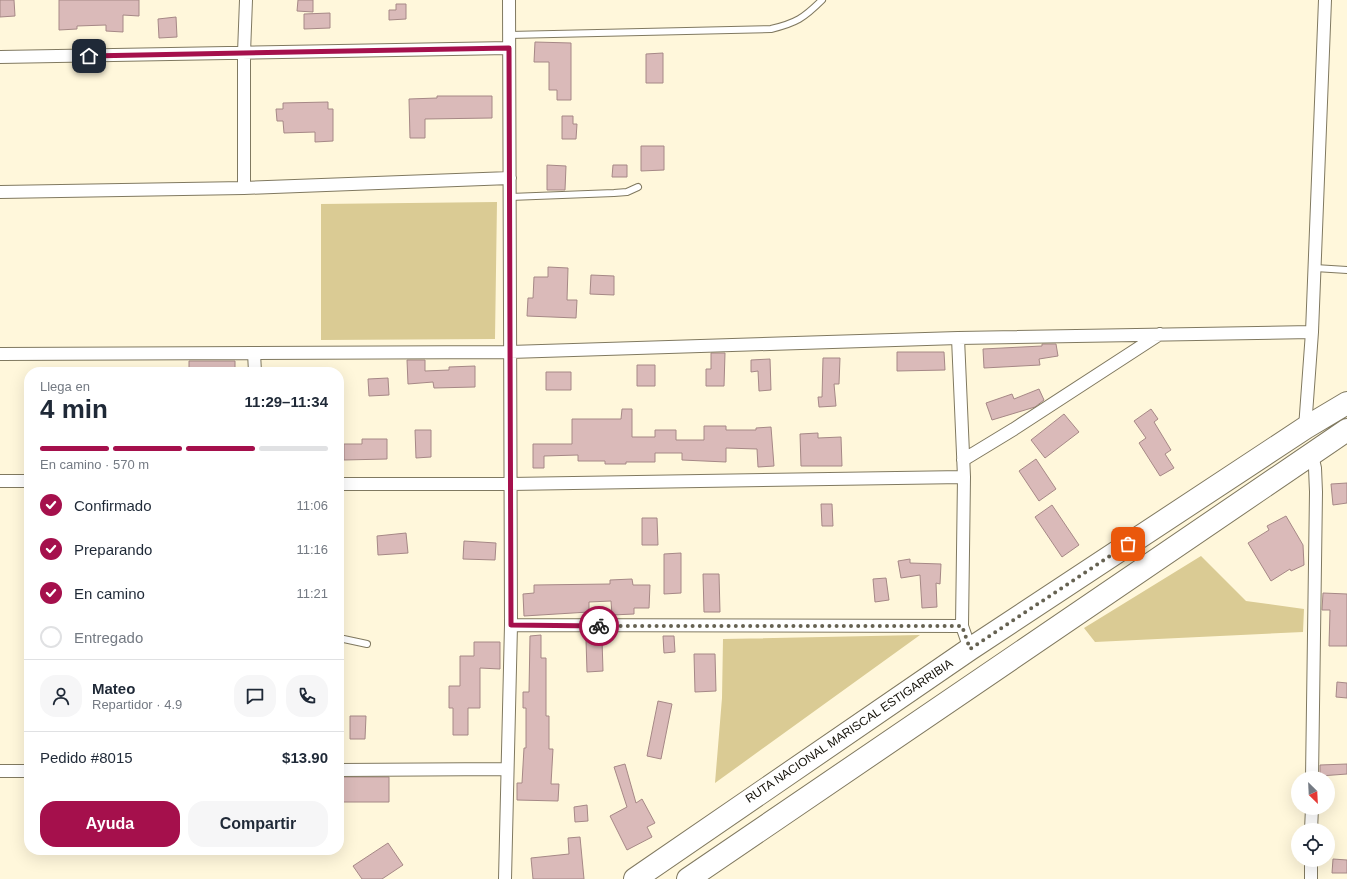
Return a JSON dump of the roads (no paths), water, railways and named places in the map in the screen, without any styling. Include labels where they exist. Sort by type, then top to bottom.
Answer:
[{"type":"highway","name":"RUTA NACIONAL MARISCAL ESTIGARRIBIA","points":[[635,879],[970,649],[1305,428],[1347,404]]},
{"type":"highway","points":[[688,879],[1347,430]]},
{"type":"street","points":[[244,188],[244,53],[246,0]]},
{"type":"street","points":[[505,879],[511,625],[509,0]]},
{"type":"street","points":[[1305,428],[1315,268],[1325,0]]},
{"type":"street","points":[[0,57],[509,48]]},
{"type":"street","points":[[0,192],[244,188],[510,178]]},
{"type":"street","points":[[0,354],[510,352],[958,338],[1312,332]]},
{"type":"street","points":[[963,460],[1020,425],[1160,334]]},
{"type":"street","points":[[958,338],[964,477],[962,626],[970,649]]},
{"type":"street","points":[[254,353],[254,367]]},
{"type":"street","points":[[1312,455],[1315,468],[1316,492],[1312,771]]},
{"type":"street","points":[[344,484],[510,484],[964,477]]},
{"type":"street","points":[[0,480],[24,481]]},
{"type":"street","points":[[511,625],[962,626]]},
{"type":"street","points":[[344,770],[507,769]]},
{"type":"street","points":[[0,771],[24,771]]},
{"type":"street","points":[[1311,867],[1311,879]]},
{"type":"lane","points":[[509,35],[771,29],[791,24],[810,12],[822,0]]},
{"type":"lane","points":[[510,197],[620,192],[638,187]]},
{"type":"lane","points":[[1315,268],[1347,270]]},
{"type":"lane","points":[[344,639],[367,644]]}]
